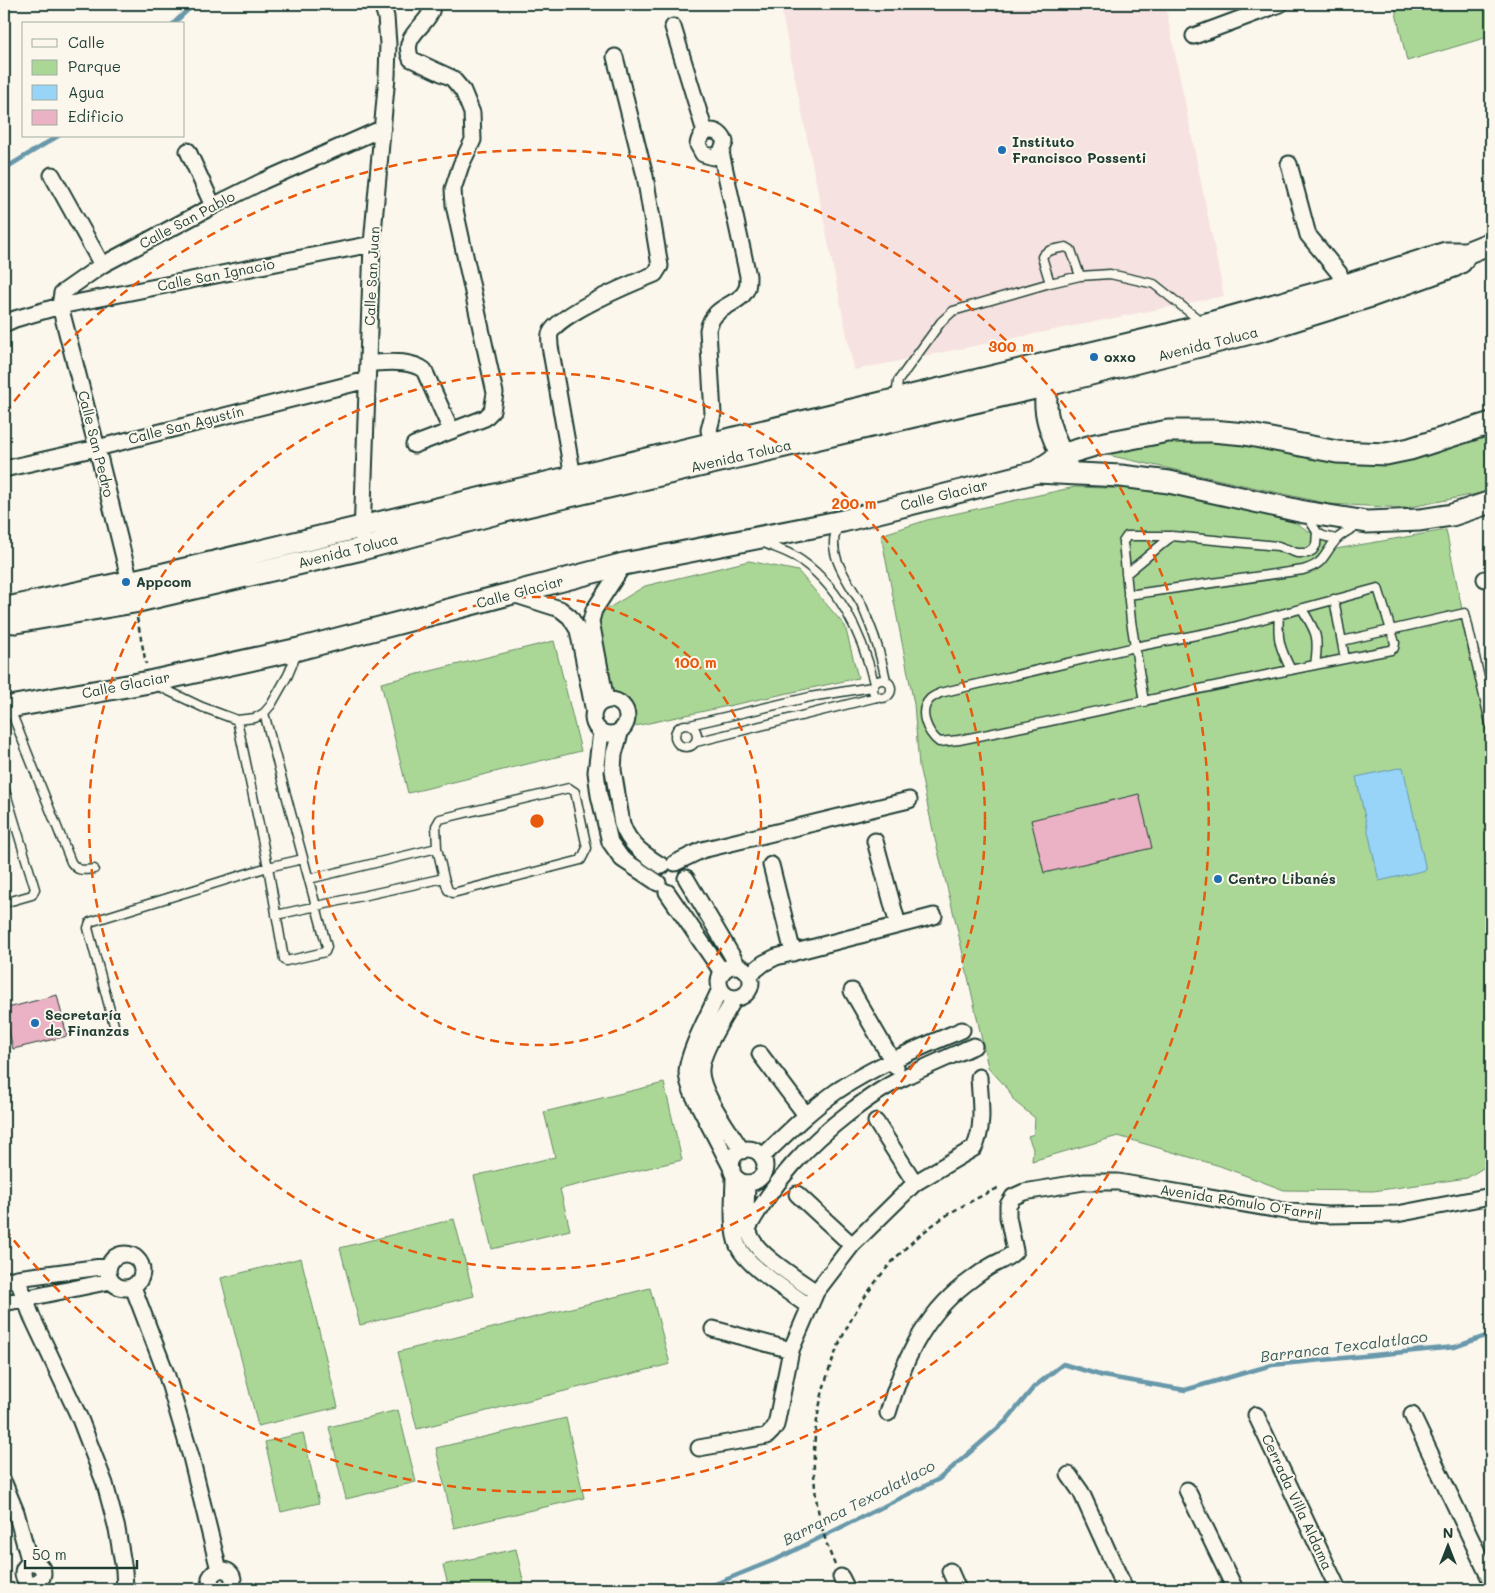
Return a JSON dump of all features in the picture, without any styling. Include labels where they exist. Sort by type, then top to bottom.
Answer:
[{"type":"street","name":"Calle San Juan","points":[[362,538],[372,244],[387,76],[388,44],[386,16],[382,4]]},
{"type":"street","points":[[414,445],[485,418],[492,411],[495,393],[454,205],[453,189],[461,165],[473,140],[472,113],[463,91],[452,78],[411,59],[407,51],[409,42],[432,10],[432,4]]},
{"type":"street","points":[[1194,36],[1280,4]]},
{"type":"street","points":[[673,27],[705,132],[715,131],[723,138],[722,152],[748,276],[747,288],[742,296],[715,313],[710,321],[708,330],[713,414],[710,430],[722,451]]},
{"type":"street","points":[[573,476],[550,346],[550,333],[556,326],[589,303],[655,274],[660,266],[645,176],[615,57]]},
{"type":"street","name":"Calle San Pablo","points":[[60,306],[62,293],[102,265],[263,181],[383,128]]},
{"type":"street","points":[[188,150],[213,206]]},
{"type":"street","points":[[1289,164],[1308,235],[1339,273],[1343,286]]},
{"type":"street","points":[[52,175],[102,265]]},
{"type":"street","name":"Avenida Toluca","points":[[362,538],[463,521],[722,451],[898,410],[1205,326],[1343,286],[1446,253],[1466,253],[1491,243]]},
{"type":"street","name":"Calle San Ignacio","points":[[60,306],[372,244]]},
{"type":"street","name":"Avenida Toluca","points":[[898,410],[1048,385],[1234,338],[1371,296],[1454,266],[1460,262],[1466,253]]},
{"type":"street","points":[[4,324],[60,306]]},
{"type":"street","name":"Calle San Pedro","points":[[60,306],[132,592]]},
{"type":"street","points":[[368,363],[404,363],[418,366],[424,370],[451,430]]},
{"type":"street","name":"Calle San Agustín","points":[[4,469],[97,448],[367,380]]},
{"type":"street","points":[[1048,385],[1044,398],[1047,421],[1066,464]]},
{"type":"street","name":"Calle Glaciar","points":[[7,708],[149,682],[299,649],[624,564],[755,540],[843,521],[1066,464],[1095,445],[1168,432],[1212,431],[1245,434],[1337,452],[1386,454],[1410,449],[1491,423]]},
{"type":"street","name":"Avenida Toluca","points":[[4,621],[16,622],[132,592],[362,538],[573,476],[722,451]]},
{"type":"street","name":"Calle Glaciar","points":[[1066,464],[1122,476],[1169,482],[1304,512],[1367,522],[1420,520],[1452,515],[1491,502]]},
{"type":"street","points":[[606,701],[591,621],[594,610],[624,564]]},
{"type":"street","name":"Avenida Toluca","points":[[4,612],[12,607],[132,592]]},
{"type":"street","points":[[513,594],[560,609],[570,616],[578,630],[594,712]]},
{"type":"street","points":[[601,732],[596,772],[610,842],[622,859],[663,888],[674,892],[680,890],[685,884],[686,878],[685,871],[681,866],[668,865],[633,845],[625,832],[613,770],[614,754],[621,730],[626,723],[626,714],[622,706],[615,701],[606,701],[598,704],[593,719],[595,726],[601,732],[607,734],[621,730]]},
{"type":"street","points":[[722,972],[663,888],[658,871],[702,850],[909,800]]},
{"type":"street","points":[[875,842],[898,925]]},
{"type":"street","points":[[771,865],[793,953]]},
{"type":"street","points":[[686,878],[752,983],[749,991],[742,997],[734,999],[726,996],[720,989]]},
{"type":"street","points":[[808,1306],[748,1262],[738,1246],[735,1231],[737,1176],[688,1084],[687,1071],[690,1058],[720,989],[719,980],[722,972],[730,967],[744,970],[776,957],[934,916]]},
{"type":"street","points":[[852,991],[903,1078]]},
{"type":"street","points":[[734,999],[703,1058],[700,1070],[704,1088],[742,1151]]},
{"type":"street","points":[[762,1157],[806,1115],[838,1091],[891,1060],[962,1030]]},
{"type":"street","points":[[748,1228],[772,1189],[821,1134],[870,1097],[903,1078],[974,1046]]},
{"type":"street","points":[[760,1054],[806,1115]]},
{"type":"street","points":[[699,1448],[767,1436],[772,1431],[776,1425],[791,1350],[808,1306],[816,1292],[852,1245],[915,1183],[974,1148],[978,1140],[981,1124],[979,1077]]},
{"type":"street","points":[[876,1122],[915,1183]]},
{"type":"street","points":[[737,1176],[754,1182],[760,1178],[764,1172],[765,1164],[762,1157],[757,1152],[750,1150],[742,1151],[732,1161],[751,1238],[760,1250],[816,1292]]},
{"type":"street","name":"Avenida Rómulo O'Farril","points":[[888,1413],[895,1388],[909,1354],[938,1308],[965,1285],[991,1266],[1010,1257],[1015,1251],[1015,1242],[1008,1217],[1008,1205],[1013,1197],[1024,1192],[1084,1182],[1118,1182],[1282,1210],[1327,1215],[1397,1214],[1491,1196]]},
{"type":"street","points":[[797,1194],[852,1245]]},
{"type":"street","points":[[124,1254],[134,1256],[142,1268],[142,1274],[138,1283],[133,1287],[118,1287],[108,1274],[109,1266],[114,1259],[124,1254]]},
{"type":"street","points":[[10,1280],[109,1266]]},
{"type":"street","points":[[10,1280],[25,1298],[80,1419],[105,1484],[117,1529],[124,1570],[125,1589]]},
{"type":"street","points":[[4,1303],[112,1281]]},
{"type":"street","points":[[133,1287],[167,1376],[191,1457],[219,1570]]},
{"type":"street","points":[[713,1329],[791,1350]]},
{"type":"street","name":"Cerrada Villa Aldama","points":[[1256,1415],[1338,1589]]},
{"type":"street","points":[[1412,1415],[1491,1581]]},
{"type":"street","points":[[1069,1475],[1080,1492],[1125,1589]]},
{"type":"street","points":[[4,1483],[16,1512],[30,1563]]},
{"type":"street","points":[[1187,1490],[1235,1589]]},
{"type":"street","points":[[213,1589],[210,1578],[219,1570],[226,1570],[232,1575],[234,1582],[230,1589]]},
{"type":"street","points":[[950,1571],[958,1589]]},
{"type":"lane","points":[[1050,283],[1042,257],[1043,254],[1066,247],[1071,250],[1080,276]]},
{"type":"lane","points":[[898,410],[896,388],[898,381],[941,322],[953,311],[1050,283],[1080,276],[1110,274],[1154,284],[1205,326]]},
{"type":"lane","points":[[1304,512],[1317,532],[1336,540]]},
{"type":"lane","points":[[843,521],[835,532],[835,552],[846,580],[861,604],[871,627],[891,691],[886,697],[877,697],[747,729],[696,742],[692,745],[683,747],[676,740],[676,730],[685,724],[690,725],[810,697],[873,685],[877,680],[886,680]]},
{"type":"lane","points":[[1128,595],[1303,570],[1314,566],[1322,560],[1336,540],[1349,530],[1367,522]]},
{"type":"lane","points":[[1144,702],[1128,595],[1123,542],[1127,536],[1172,536],[1278,546],[1297,553],[1308,553],[1316,545],[1317,532]]},
{"type":"lane","points":[[1126,574],[1172,536]]},
{"type":"lane","points":[[755,540],[794,556],[822,578],[833,591],[852,621],[873,685],[872,691],[877,697]]},
{"type":"lane","points":[[1308,553],[1314,566]]},
{"type":"lane","points":[[833,591],[846,580]]},
{"type":"lane","points":[[1378,588],[1395,643],[1394,648],[959,740],[940,742],[932,736],[926,727],[924,711],[930,699],[940,693],[1135,647],[1222,630],[1279,615],[1378,588]]},
{"type":"lane","points":[[1334,599],[1345,659]]},
{"type":"lane","points":[[1302,609],[1315,629],[1317,647],[1314,665]]},
{"type":"lane","points":[[1342,641],[1464,613],[1491,727]]},
{"type":"lane","points":[[1279,615],[1278,633],[1280,647],[1290,670]]},
{"type":"lane","points":[[149,682],[202,707],[237,720],[255,718],[264,713],[288,676],[299,649]]},
{"type":"lane","points":[[838,692],[840,706]]},
{"type":"lane","points":[[810,697],[813,713]]},
{"type":"lane","points":[[7,708],[71,862],[75,868],[80,870],[94,869]]},
{"type":"lane","points":[[744,712],[747,729]]},
{"type":"lane","points":[[237,720],[268,867],[284,959],[286,961],[326,950],[309,879],[264,713]]},
{"type":"lane","points":[[690,725],[697,732],[696,742]]},
{"type":"lane","points":[[4,787],[35,889],[32,895],[4,903]]},
{"type":"lane","points":[[569,788],[575,792],[587,848],[581,860],[453,893],[448,890],[437,848],[436,826],[440,819],[569,788]]},
{"type":"lane","points":[[309,879],[437,848]]},
{"type":"lane","points":[[114,1024],[88,928],[90,922],[303,858]]},
{"type":"lane","points":[[276,915],[444,878]]},
{"type":"path","points":[[132,592],[149,682]]},
{"type":"path","points":[[841,1578],[828,1549],[819,1520],[813,1473],[814,1444],[826,1382],[841,1337],[858,1307],[893,1261],[922,1233],[949,1214],[991,1190],[1008,1184]]},
{"type":"shaded area","name":"Instituto Francisco Possenti","points":[[780,4],[1165,4],[1224,296],[854,370]]},
{"type":"green space","points":[[1394,4],[1491,4],[1491,36],[1407,61]]},
{"type":"green space","points":[[1491,430],[1491,491],[1406,508],[1329,504],[1094,452],[1208,437],[1309,454]]},
{"type":"green space","name":"Centro Libanés","points":[[1075,487],[1165,490],[1296,523],[1336,549],[1446,530],[1491,753],[1491,1163],[1467,1178],[1373,1191],[1284,1190],[1220,1166],[1118,1136],[1032,1161],[1033,1149],[1028,1136],[1034,1134],[1035,1118],[1014,1101],[1008,1089],[988,1067],[919,766],[914,704],[881,535],[927,520]]},
{"type":"green space","points":[[749,561],[798,571],[845,626],[858,678],[635,726],[625,696],[613,693],[598,625],[602,612],[645,586]]},
{"type":"green space","points":[[554,641],[581,751],[408,793],[381,683]]},
{"type":"green space","points":[[664,1083],[682,1160],[560,1189],[570,1230],[492,1249],[474,1176],[555,1157],[544,1112]]},
{"type":"green space","points":[[454,1219],[474,1296],[360,1325],[340,1248]]},
{"type":"green space","points":[[301,1258],[338,1407],[258,1426],[221,1278]]},
{"type":"green space","points":[[650,1288],[670,1364],[417,1429],[398,1352]]},
{"type":"green space","points":[[398,1410],[416,1482],[346,1499],[329,1427]]},
{"type":"green space","points":[[566,1418],[584,1498],[454,1528],[436,1448]]},
{"type":"green space","points":[[303,1433],[319,1503],[281,1512],[265,1442]]},
{"type":"green space","points":[[516,1549],[525,1589],[449,1589],[443,1565]]},
{"type":"water","points":[[1403,767],[1426,870],[1379,881],[1356,777]]},
{"type":"building","points":[[1139,794],[1152,848],[1044,873],[1031,820]]},
{"type":"building","name":"Secretaría de Finanzas","points":[[57,995],[67,1036],[13,1049],[4,1009]]},
{"type":"waterway","points":[[175,22],[194,4]]},
{"type":"waterway","points":[[4,169],[55,138]]},
{"type":"waterway","name":"Barranca Texcalatlaco","points":[[703,1589],[779,1558],[939,1479],[1006,1421],[1034,1387],[1063,1364],[1103,1376],[1185,1390],[1272,1365],[1455,1347],[1491,1334]]},
{"type":"place","name":"Instituto Francisco Possenti","points":[[1002,150]]},
{"type":"place","name":"oxxo","points":[[1094,357]]},
{"type":"place","name":"Appcom","points":[[126,582]]},
{"type":"place","name":"Centro Libanés","points":[[1218,879]]},
{"type":"place","name":"Secretaría de Finanzas","points":[[35,1023]]}]
